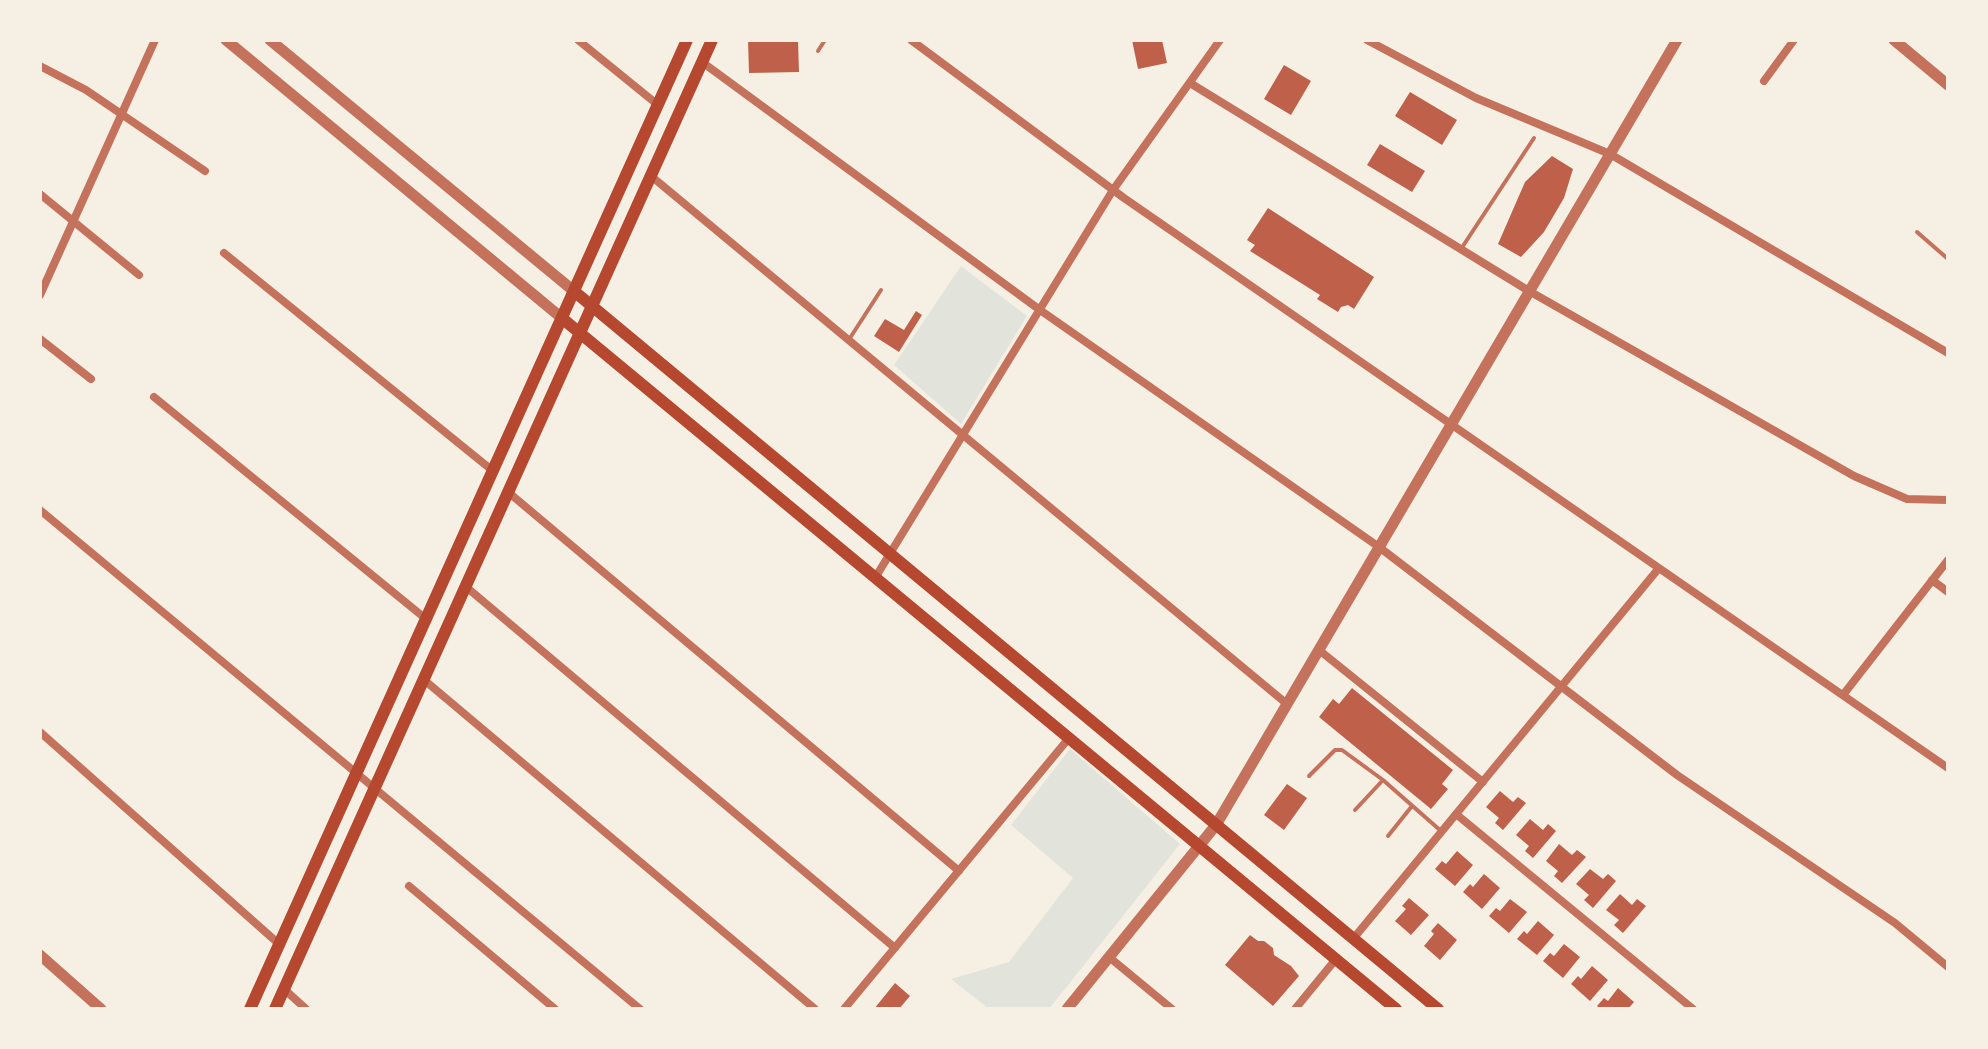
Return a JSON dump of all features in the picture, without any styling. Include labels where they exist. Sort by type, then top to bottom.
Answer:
[{"type":"main road","points":[[250,1009],[687,40]]},
{"type":"main road","points":[[275,1009],[712,40]]},
{"type":"main road","points":[[575,292],[1438,1009]]},
{"type":"main road","points":[[563,319],[1396,1009]]},
{"type":"street","points":[[40,295],[155,40]]},
{"type":"street","points":[[226,40],[563,319]]},
{"type":"street","points":[[270,40],[575,292]]},
{"type":"street","points":[[578,40],[658,105]]},
{"type":"street","points":[[911,40],[1113,190],[1948,768]]},
{"type":"street","points":[[875,578],[1113,190],[1220,40]]},
{"type":"street","points":[[1367,40],[1476,98],[1610,154],[1948,353]]},
{"type":"street","points":[[1067,1009],[1216,825],[1677,40]]},
{"type":"street","points":[[1764,81],[1794,40]]},
{"type":"street","points":[[1894,40],[1948,85]]},
{"type":"street","points":[[702,62],[1040,310],[1379,547],[1725,809],[1895,923],[1948,967]]},
{"type":"street","points":[[40,66],[71,81],[205,171]]},
{"type":"street","points":[[1190,83],[1529,291],[1874,486],[1907,499],[1948,500]]},
{"type":"street","points":[[651,176],[1287,704]]},
{"type":"street","points":[[40,194],[139,275]]},
{"type":"street","points":[[224,253],[493,471]]},
{"type":"street","points":[[40,339],[91,379]]},
{"type":"street","points":[[154,397],[426,619]]},
{"type":"street","points":[[508,492],[959,871]]},
{"type":"street","points":[[40,510],[640,1009]]},
{"type":"street","points":[[1843,695],[1948,560]]},
{"type":"street","points":[[1353,939],[1659,568]]},
{"type":"street","points":[[1932,580],[1948,592]]},
{"type":"street","points":[[465,586],[895,948]]},
{"type":"street","points":[[1319,650],[1483,782]]},
{"type":"street","points":[[423,679],[815,1009]]},
{"type":"street","points":[[40,732],[279,944]]},
{"type":"street","points":[[844,1009],[1069,738]]},
{"type":"street","points":[[1456,814],[1693,1009]]},
{"type":"street","points":[[409,886],[555,1009]]},
{"type":"street","points":[[40,955],[101,1009]]},
{"type":"street","points":[[1109,957],[1172,1009]]},
{"type":"street","points":[[1295,1009],[1336,959]]},
{"type":"street","points":[[284,989],[306,1009]]},
{"type":"lane","points":[[818,51],[825,40]]},
{"type":"lane","points":[[1461,249],[1534,138]]},
{"type":"lane","points":[[1917,232],[1948,259]]},
{"type":"lane","points":[[848,340],[881,290]]},
{"type":"lane","points":[[1309,776],[1335,750],[1342,750],[1383,780],[1441,831]]},
{"type":"lane","points":[[1355,810],[1383,780]]},
{"type":"lane","points":[[1388,836],[1412,806]]},
{"type":"shaded area","points":[[961,266],[1027,316],[961,424],[894,365]]},
{"type":"shaded area","points":[[1070,749],[1180,844],[1049,1009],[989,1009],[951,979],[1009,962],[1073,878],[1011,825]]},
{"type":"building","points":[[748,40],[798,40],[799,72],[749,73]]},
{"type":"building","points":[[1132,40],[1162,40],[1167,63],[1138,69]]},
{"type":"building","points":[[1284,65],[1311,81],[1291,115],[1264,99]]},
{"type":"building","points":[[1410,92],[1457,120],[1442,145],[1395,116]]},
{"type":"building","points":[[1380,144],[1425,171],[1412,192],[1367,165]]},
{"type":"building","points":[[1552,156],[1573,169],[1564,198],[1544,232],[1521,257],[1498,244],[1525,182]]},
{"type":"building","points":[[1268,208],[1374,277],[1354,309],[1348,305],[1338,312],[1317,299],[1320,295],[1250,251],[1255,245],[1247,240]]},
{"type":"building","points":[[916,311],[922,315],[899,352],[874,336],[885,319],[904,330]]},
{"type":"building","points":[[1352,688],[1453,770],[1442,784],[1448,789],[1431,809],[1319,717],[1333,699],[1339,704]]},
{"type":"building","points":[[1287,784],[1307,798],[1284,830],[1264,815]]},
{"type":"building","points":[[1500,791],[1513,802],[1518,797],[1526,803],[1503,830],[1495,823],[1499,818],[1486,807]]},
{"type":"building","points":[[1530,819],[1543,830],[1548,824],[1556,831],[1533,858],[1525,851],[1529,846],[1516,835]]},
{"type":"building","points":[[1559,844],[1572,855],[1577,850],[1586,857],[1562,883],[1554,876],[1558,871],[1546,861]]},
{"type":"building","points":[[1457,851],[1473,865],[1455,886],[1435,869],[1442,861],[1446,864]]},
{"type":"building","points":[[1590,869],[1603,879],[1608,874],[1616,881],[1593,908],[1584,900],[1589,895],[1576,884]]},
{"type":"building","points":[[1484,874],[1500,888],[1482,909],[1463,892],[1470,884],[1473,887]]},
{"type":"building","points":[[1620,894],[1632,905],[1637,899],[1646,906],[1623,933],[1614,925],[1619,920],[1606,910]]},
{"type":"building","points":[[1409,898],[1429,915],[1411,935],[1395,921],[1406,909],[1402,906]]},
{"type":"building","points":[[1510,899],[1527,912],[1509,933],[1489,916],[1496,908],[1500,911]]},
{"type":"building","points":[[1538,921],[1554,935],[1537,955],[1517,939],[1524,931],[1527,934]]},
{"type":"building","points":[[1438,923],[1457,940],[1440,960],[1424,946]]},
{"type":"building","points":[[1250,935],[1273,948],[1274,955],[1291,966],[1299,976],[1273,1006],[1225,965]]},
{"type":"building","points":[[1564,944],[1580,957],[1563,978],[1543,961],[1550,953],[1554,956]]},
{"type":"building","points":[[1592,966],[1608,980],[1590,1001],[1571,984],[1578,976],[1581,979]]},
{"type":"building","points":[[895,983],[910,996],[899,1009],[874,1009]]},
{"type":"building","points":[[1618,988],[1634,1002],[1628,1009],[1601,1009],[1597,1006],[1604,998],[1608,1001]]}]
